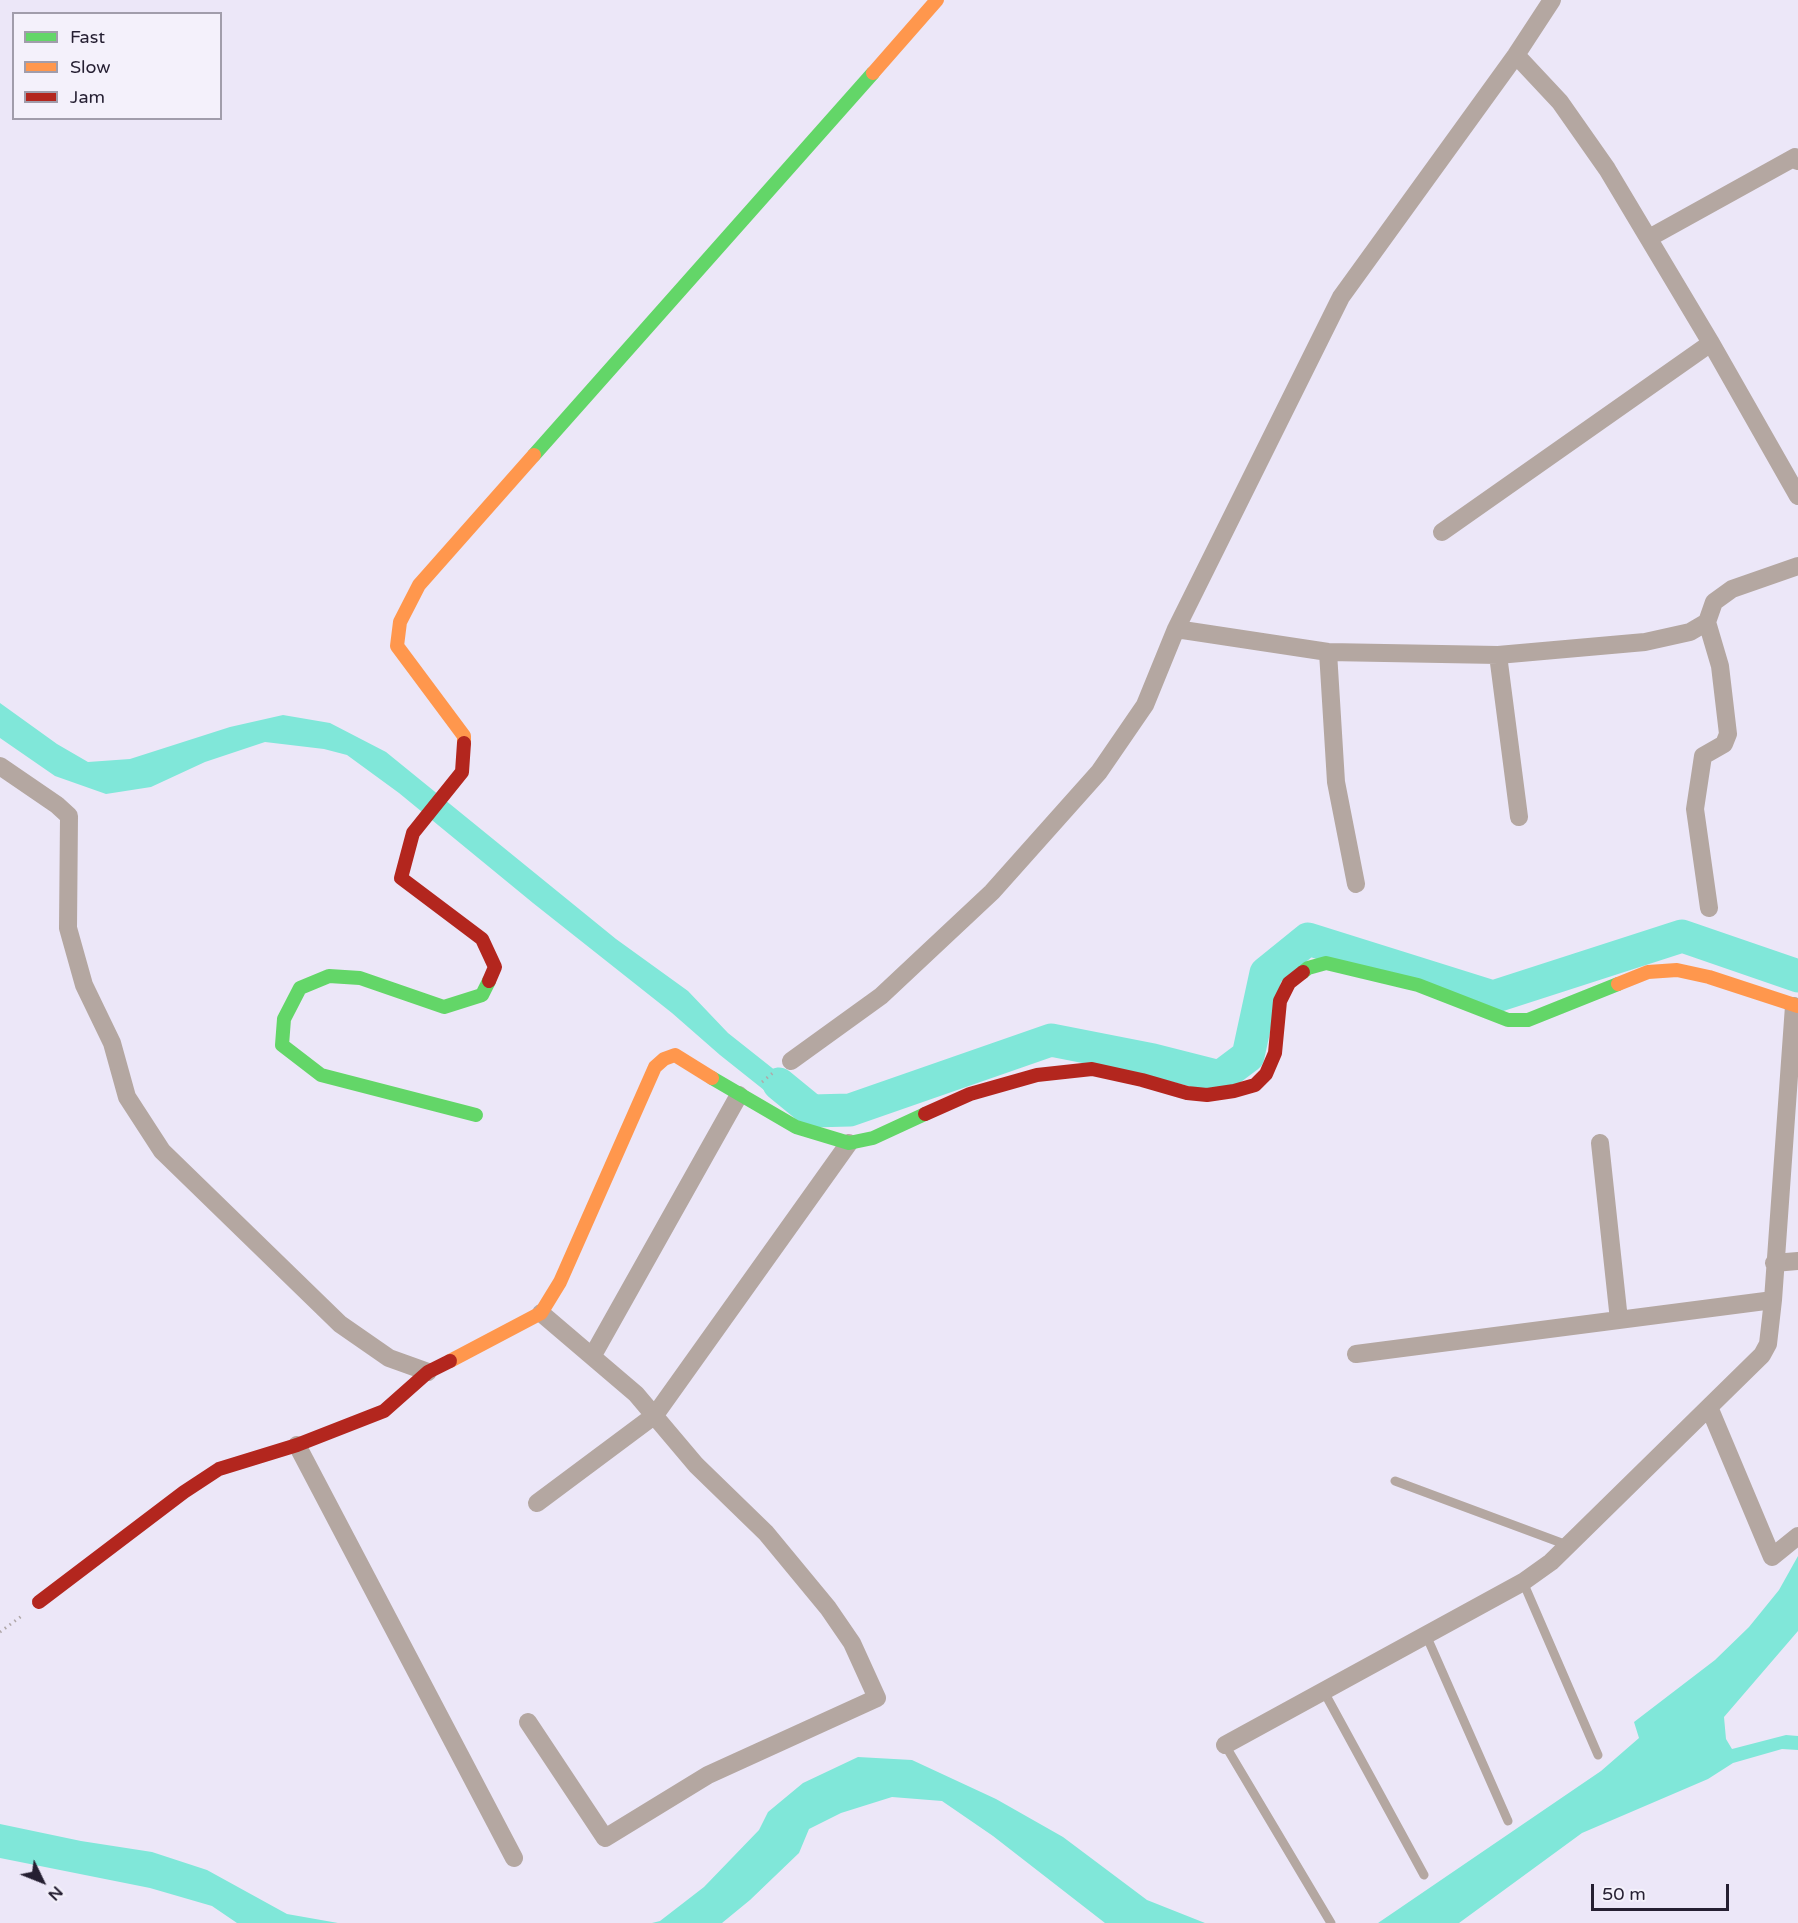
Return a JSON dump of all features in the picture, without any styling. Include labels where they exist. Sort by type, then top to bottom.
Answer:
[{"type":"street","points":[[476,1115],[321,1075],[282,1045],[284,1019],[300,988],[329,976],[360,978],[444,1007],[482,995],[495,968],[482,939],[401,878],[413,833],[462,772],[464,736],[397,646],[399,622],[419,585],[937,0]]},
{"type":"street","points":[[785,1064],[881,996],[992,892],[1099,772],[1145,705],[1176,629],[1341,297],[1516,55],[1552,0]]},
{"type":"street","points":[[1516,55],[1560,102],[1607,169],[1711,343],[1798,496]]},
{"type":"street","points":[[1649,238],[1795,157],[1798,161]]},
{"type":"street","points":[[1442,532],[1711,343]]},
{"type":"street","points":[[1708,908],[1695,809],[1703,756],[1724,744],[1728,734],[1720,666],[1707,622],[1714,602],[1732,589],[1798,566]]},
{"type":"street","points":[[1176,629],[1328,652],[1498,655],[1645,642],[1690,632],[1707,622]]},
{"type":"street","points":[[1328,652],[1336,782],[1356,884]]},
{"type":"street","points":[[1498,655],[1519,817]]},
{"type":"street","points":[[0,766],[57,805],[69,816],[68,928],[84,984],[112,1043],[127,1097],[162,1151],[340,1324],[389,1358],[428,1372]]},
{"type":"street","points":[[39,1602],[184,1492],[219,1470],[297,1445],[384,1411],[428,1372],[541,1313],[560,1282],[655,1067],[664,1059],[675,1055],[747,1092],[795,1127],[849,1143],[873,1138],[970,1094],[1037,1075],[1092,1069],[1187,1093],[1207,1095],[1255,1085],[1266,1074],[1275,1053],[1280,1001],[1289,983],[1308,968],[1326,963],[1418,985],[1508,1020],[1528,1020],[1648,972],[1677,970],[1709,977],[1796,1006],[1774,1263],[1773,1300],[1768,1344],[1762,1355],[1551,1562],[1523,1582],[1225,1745]]},
{"type":"street","points":[[593,1355],[747,1092]]},
{"type":"street","points":[[537,1503],[655,1415],[849,1143]]},
{"type":"street","points":[[1600,1143],[1619,1320]]},
{"type":"street","points":[[1774,1263],[1798,1261]]},
{"type":"street","points":[[1356,1354],[1773,1300]]},
{"type":"street","points":[[528,1722],[605,1838],[708,1775],[877,1698],[852,1643],[828,1608],[766,1533],[696,1465],[636,1394],[541,1313]]},
{"type":"street","points":[[1709,1407],[1772,1557],[1798,1536]]},
{"type":"street","points":[[297,1445],[514,1857]]},
{"type":"lane","points":[[1395,1481],[1567,1545]]},
{"type":"lane","points":[[1523,1582],[1598,1755]]},
{"type":"lane","points":[[1426,1635],[1508,1821]]},
{"type":"lane","points":[[1323,1690],[1424,1875]]},
{"type":"lane","points":[[1225,1745],[1331,1923]]},
{"type":"path","points":[[747,1092],[785,1064]]},
{"type":"path","points":[[0,1632],[39,1602]]},
{"type":"shaded area","points":[[0,703],[57,744],[88,762],[130,759],[230,727],[283,715],[330,723],[386,752],[616,939],[688,991],[728,1033],[805,1094],[812,1111],[794,1110],[764,1090],[399,793],[347,755],[324,749],[265,742],[205,762],[151,787],[106,794],[55,776],[0,738]]},
{"type":"shaded area","points":[[1798,1556],[1798,1631],[1724,1717],[1726,1739],[1732,1749],[1786,1735],[1798,1736],[1798,1750],[1782,1749],[1733,1763],[1708,1779],[1582,1833],[1459,1923],[1378,1923],[1601,1771],[1639,1738],[1634,1722],[1715,1660],[1749,1627],[1779,1590]]},
{"type":"shaded area","points":[[858,1757],[912,1760],[996,1799],[1063,1837],[1147,1900],[1205,1923],[1105,1923],[993,1836],[942,1801],[892,1797],[841,1813],[809,1829],[799,1853],[750,1900],[722,1923],[652,1923],[660,1921],[704,1887],[759,1830],[768,1812],[803,1783]]},
{"type":"shaded area","points":[[0,1824],[81,1841],[152,1852],[207,1870],[287,1914],[338,1923],[237,1923],[212,1906],[150,1888],[0,1858]]},
{"type":"waterway","points":[[779,1084],[812,1111],[850,1110],[1051,1040],[1153,1060],[1220,1077],[1248,1056],[1266,973],[1308,939],[1493,997],[1682,936],[1798,976]]},
{"type":"traffic: fast","points":[[534,455],[873,73]]},
{"type":"traffic: fast","points":[[1303,972],[1308,968],[1326,963],[1418,985],[1508,1020],[1528,1020],[1618,984]]},
{"type":"traffic: fast","points":[[476,1115],[321,1075],[282,1045],[284,1019],[300,988],[329,976],[360,978],[444,1007],[482,995],[489,981]]},
{"type":"traffic: fast","points":[[712,1078],[796,1127],[849,1143],[873,1138],[925,1114]]},
{"type":"traffic: slow","points":[[873,73],[937,0]]},
{"type":"traffic: slow","points":[[464,743],[464,736],[397,646],[400,622],[419,585],[534,455]]},
{"type":"traffic: slow","points":[[1618,984],[1648,972],[1677,970],[1709,977],[1798,1006]]},
{"type":"traffic: slow","points":[[450,1361],[541,1313],[560,1282],[655,1067],[664,1059],[675,1055],[712,1078]]},
{"type":"traffic: jam","points":[[464,743],[462,772],[413,833],[401,878],[482,939],[495,967],[489,981]]},
{"type":"traffic: jam","points":[[925,1114],[970,1094],[1037,1075],[1092,1069],[1187,1093],[1207,1095],[1255,1085],[1266,1074],[1275,1053],[1280,1001],[1289,983],[1303,972]]},
{"type":"traffic: jam","points":[[39,1602],[184,1492],[219,1469],[297,1445],[384,1411],[428,1372],[450,1361]]}]
